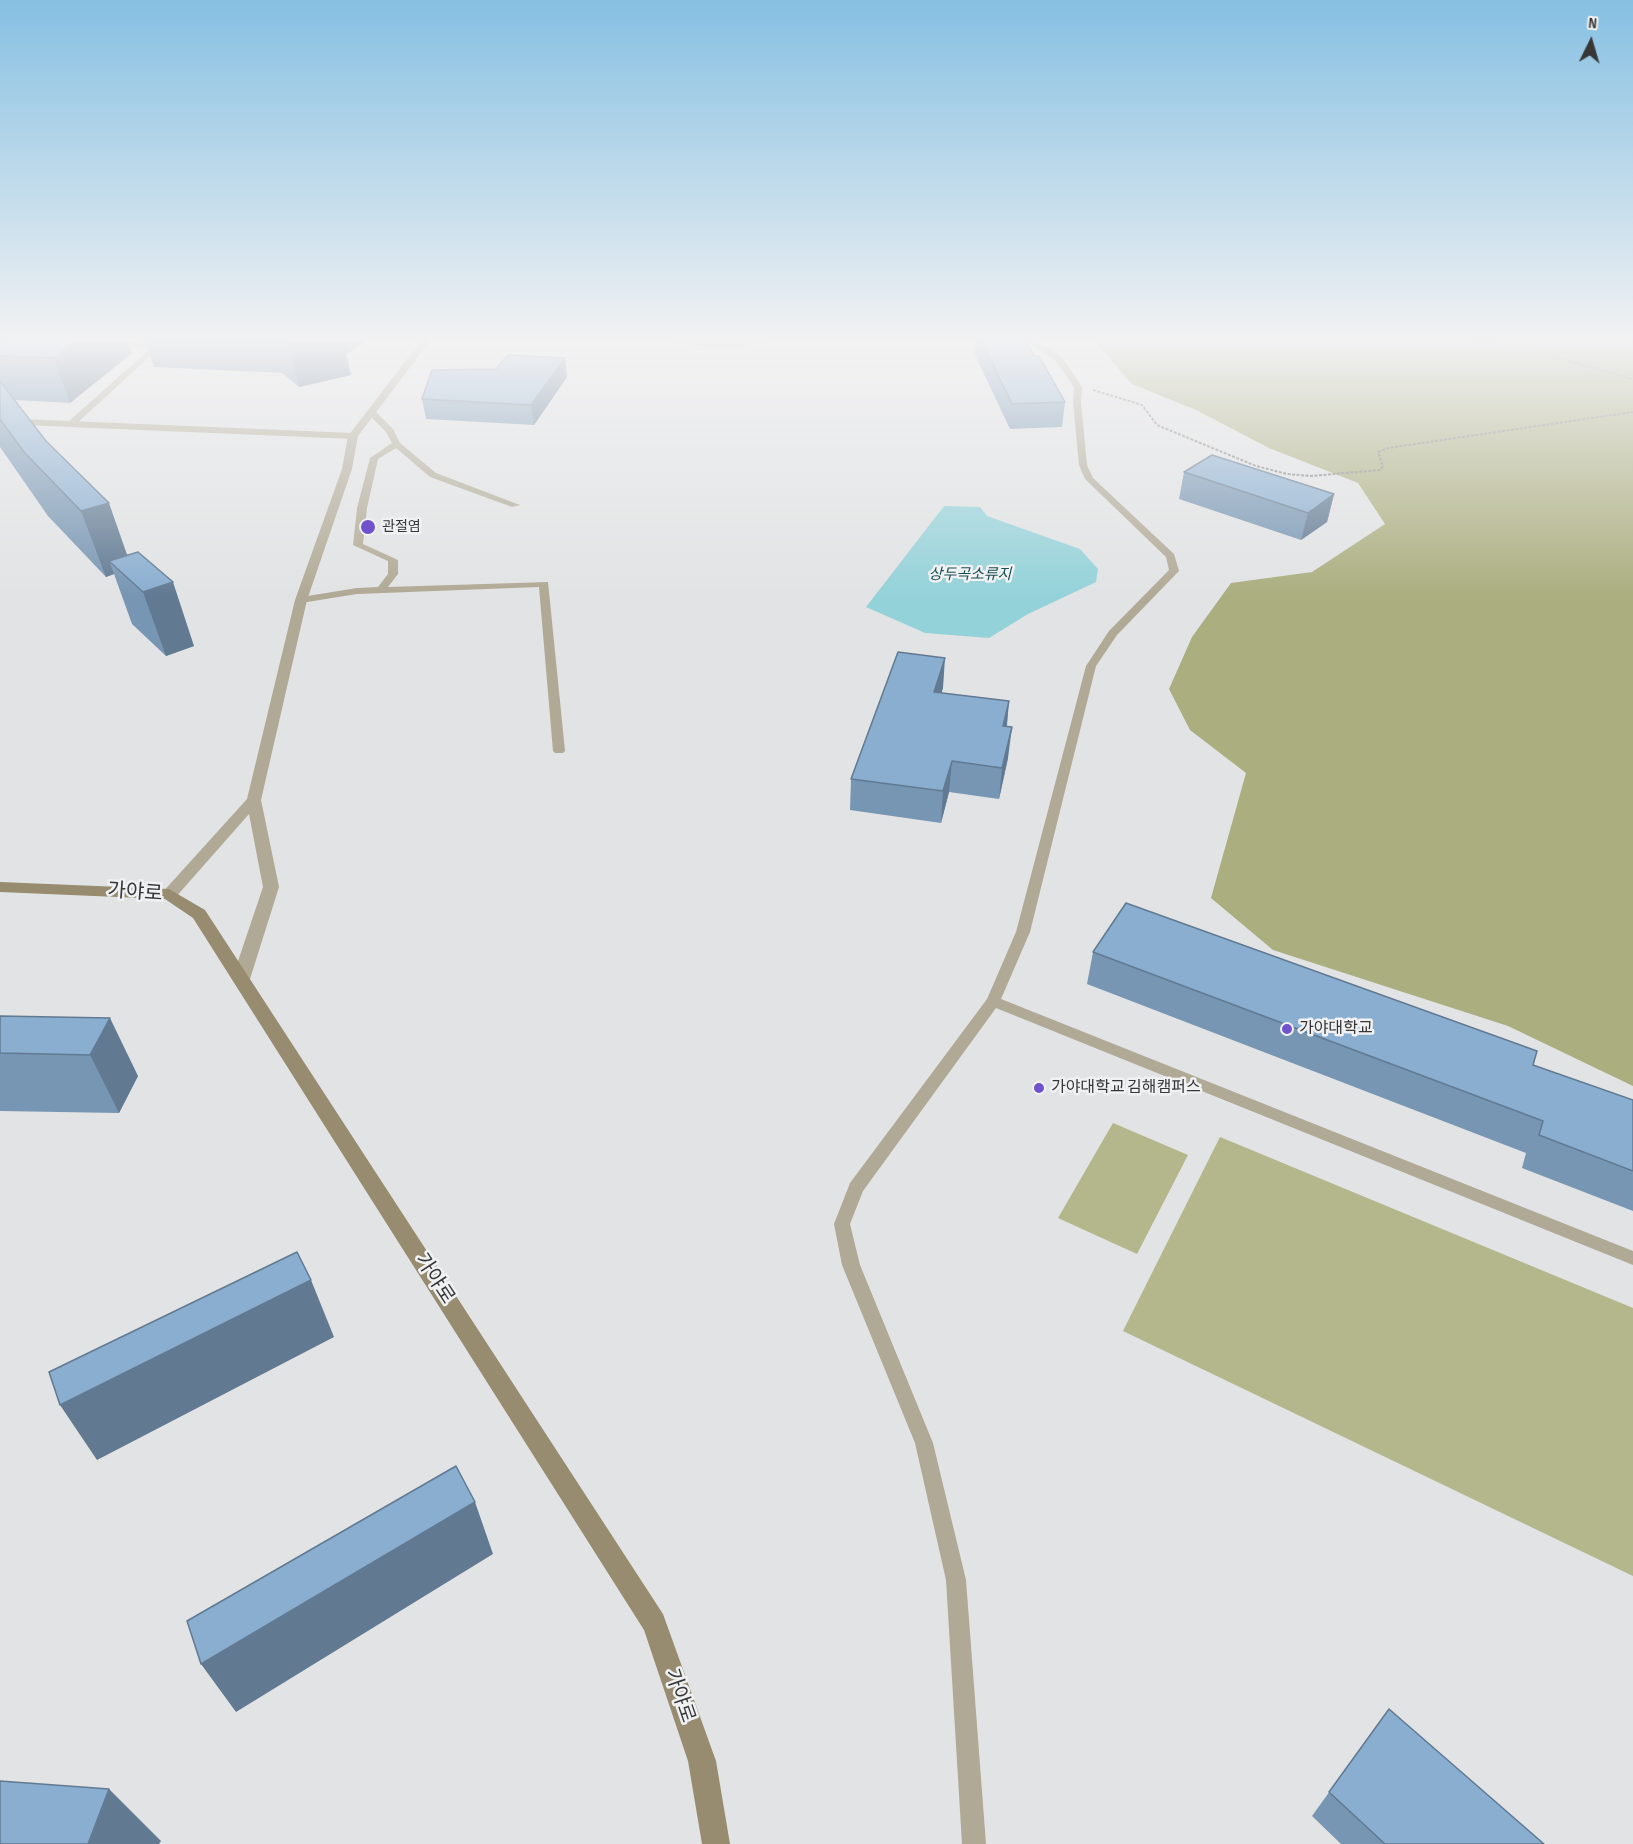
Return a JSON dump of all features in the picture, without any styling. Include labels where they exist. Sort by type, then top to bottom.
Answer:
[{"type":"main road","name":"가야로","points":[[0,887],[169,894],[199,914],[654,1623],[702,1761],[716,1844]]},
{"type":"street","points":[[73,423],[353,436]]},
{"type":"street","points":[[241,979],[271,887],[254,800],[302,600],[347,469],[353,436],[363,423]]},
{"type":"street","points":[[169,894],[254,800]]},
{"type":"lane","points":[[382,423],[390,431],[397,444],[433,475],[515,505]]},
{"type":"lane","points":[[974,1844],[956,1580],[924,1443],[851,1265],[842,1224],[856,1188],[993,1001],[1023,932],[1091,666],[1113,633],[1174,571],[1171,556],[1089,478],[1083,465],[1079,423]]},
{"type":"lane","points":[[380,591],[393,574],[393,560],[358,545],[362,508],[374,458],[397,444]]},
{"type":"lane","points":[[302,600],[357,591],[544,584],[559,752]]},
{"type":"lane","points":[[993,1001],[1633,1258]]},
{"type":"path","points":[[1156,423],[1256,466],[1287,474],[1311,476],[1380,470],[1383,466],[1378,452],[1388,448],[1558,423]]},
{"type":"green space","points":[[1221,423],[1633,423],[1633,1086],[1508,1026],[1273,950],[1211,898],[1246,773],[1190,730],[1169,689],[1192,637],[1231,583],[1312,572],[1385,524],[1358,483],[1269,448]]},
{"type":"green space","points":[[1113,1123],[1188,1155],[1137,1254],[1058,1218]]},
{"type":"green space","points":[[1220,1137],[1633,1308],[1633,1576],[1123,1331]]},
{"type":"water","name":"상두곡소류지","points":[[944,506],[980,507],[987,516],[1080,549],[1098,569],[1096,582],[1028,614],[989,638],[925,633],[866,607]]},
{"type":"building","points":[[3,423],[32,423],[46,441],[109,503],[81,511],[24,452]]},
{"type":"building","points":[[1212,455],[1334,494],[1308,513],[1184,472]]},
{"type":"building","points":[[138,552],[173,582],[143,592],[109,561]]},
{"type":"building","points":[[898,652],[945,658],[934,692],[1009,701],[1003,726],[1012,727],[1002,768],[952,761],[943,791],[851,779]]},
{"type":"building","points":[[1126,903],[1537,1051],[1533,1065],[1633,1100],[1633,1171],[1539,1135],[1543,1121],[1093,952]]},
{"type":"building","points":[[0,1016],[110,1018],[90,1055],[0,1053]]},
{"type":"building","points":[[297,1252],[311,1280],[60,1405],[49,1372]]},
{"type":"building","points":[[456,1466],[475,1502],[201,1664],[187,1621]]},
{"type":"building","points":[[1389,1709],[1544,1844],[1385,1844],[1329,1792]]},
{"type":"building","points":[[0,1781],[109,1789],[88,1844],[0,1844]]},
{"type":"place","name":"관절염","points":[[368,527]]},
{"type":"place","name":"가야대학교","points":[[1287,1029]]},
{"type":"place","name":"가야대학교 김해캠퍼스","points":[[1039,1088]]}]
